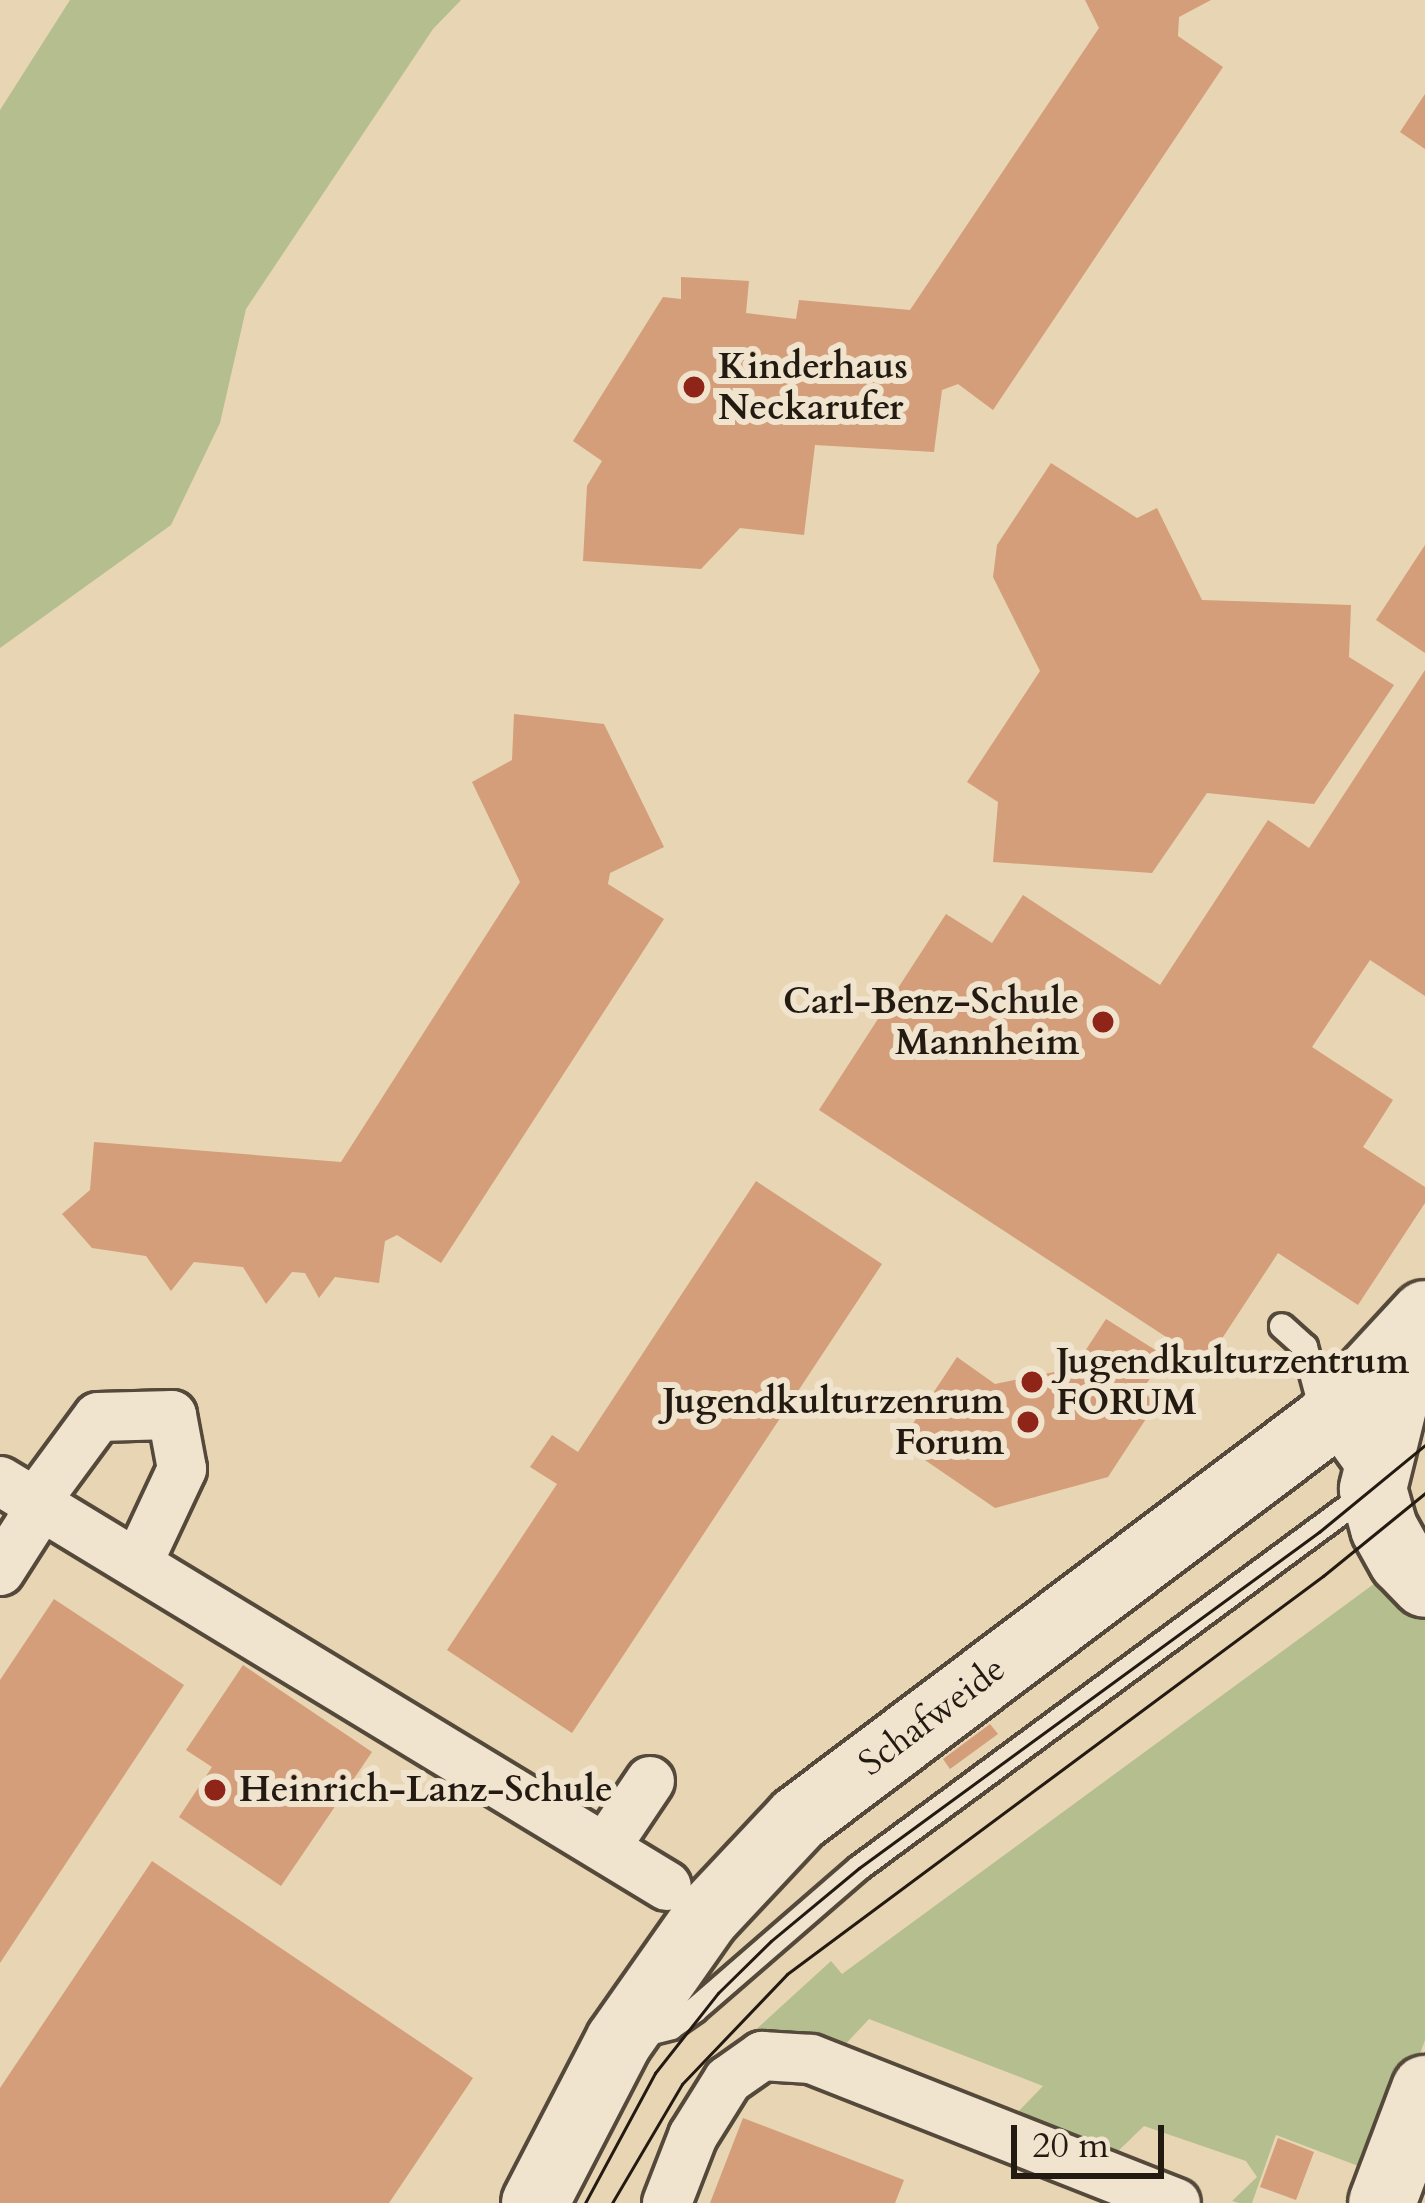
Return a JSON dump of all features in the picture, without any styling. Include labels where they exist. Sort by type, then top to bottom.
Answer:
[{"type":"main road","name":"Schafweide","points":[[535,2203],[687,1901],[1325,1422],[1418,1323]]},
{"type":"main road","points":[[1418,1323],[1373,1490],[1384,1528],[1402,1560],[1425,1584]]},
{"type":"main road","points":[[1382,2203],[1425,2089]]},
{"type":"street","points":[[18,1491],[98,1417],[172,1414],[182,1469],[139,1561]]},
{"type":"street","points":[[18,1491],[607,1845],[687,1901]]},
{"type":"street","points":[[0,1571],[30,1524],[18,1491]]},
{"type":"street","points":[[607,1845],[650,1781]]},
{"type":"street","points":[[667,2203],[693,2136],[728,2080],[762,2056],[811,2059],[1176,2203]]},
{"type":"lane","points":[[619,2041],[671,2027],[695,2010],[859,1868],[1373,1490],[1325,1422],[1305,1347],[1282,1326]]},
{"type":"green space","points":[[70,0],[461,0],[433,29],[246,309],[220,423],[171,525],[0,648],[0,110]]},
{"type":"green space","points":[[1382,1578],[1393,1594],[1425,1620],[1425,2040],[1377,2173],[1276,2135],[1252,2203],[1239,2203],[1232,2201],[1257,2177],[1246,2161],[1144,2126],[1114,2155],[1014,2116],[1043,2086],[869,2019],[841,2049],[751,2034],[831,1961],[842,1974]]},
{"type":"building","points":[[1085,0],[1211,0],[1179,17],[1178,36],[1223,67],[993,410],[958,384],[942,390],[934,452],[815,445],[804,535],[740,528],[701,569],[583,561],[587,486],[602,461],[573,441],[663,297],[681,299],[681,277],[749,281],[746,313],[796,319],[799,300],[910,310],[1099,28]]},
{"type":"building","points":[[1425,94],[1425,149],[1400,132]]},
{"type":"building","points":[[1051,463],[1137,518],[1157,508],[1202,600],[1351,605],[1349,657],[1394,685],[1314,804],[1207,793],[1152,873],[993,862],[998,802],[967,782],[1040,671],[993,577],[997,545]]},
{"type":"building","points":[[1425,545],[1425,653],[1376,620]]},
{"type":"building","name":"Carl-Benz-Schule Mannheim","points":[[1425,670],[1425,996],[1370,960],[1312,1047],[1393,1100],[1363,1147],[1425,1187],[1425,1203],[1358,1305],[1278,1253],[1206,1363],[819,1110],[946,914],[992,943],[1023,895],[1160,985],[1268,820],[1309,848]]},
{"type":"building","points":[[514,714],[604,724],[664,847],[610,873],[608,884],[664,919],[441,1263],[397,1235],[385,1241],[379,1283],[335,1277],[319,1298],[305,1273],[292,1272],[266,1304],[243,1267],[194,1262],[171,1291],[146,1256],[92,1248],[62,1214],[90,1190],[94,1142],[341,1162],[520,882],[472,782],[512,760]]},
{"type":"building","points":[[756,1181],[882,1264],[572,1733],[447,1650],[557,1484],[530,1467],[552,1435],[578,1452]]},
{"type":"building","name":"Jugendkulturzenrum Forum","points":[[1106,1319],[1165,1356],[1141,1392],[1157,1402],[1108,1477],[995,1508],[900,1443],[957,1357],[995,1384],[1074,1368]]},
{"type":"building","points":[[54,1599],[184,1685],[0,1963],[0,1680]]},
{"type":"building","points":[[243,1665],[372,1752],[281,1886],[179,1817],[212,1767],[186,1750]]},
{"type":"building","points":[[990,1724],[998,1734],[950,1769],[943,1759]]},
{"type":"building","points":[[152,1861],[473,2078],[389,2203],[0,2203],[0,2088]]},
{"type":"building","points":[[743,2118],[904,2180],[895,2203],[710,2203]]},
{"type":"building","points":[[1278,2138],[1314,2152],[1296,2200],[1260,2187]]},
{"type":"tram line","points":[[585,2203],[655,2073],[718,1993],[771,1941],[859,1868],[1319,1532],[1425,1445]]},
{"type":"tram line","points":[[612,2203],[682,2084],[787,1974],[1323,1576],[1425,1493]]},
{"type":"place","name":"Kinderhaus Neckarufer","points":[[694,387]]},
{"type":"place","name":"Carl-Benz-Schule Mannheim","points":[[1103,1022]]},
{"type":"place","name":"Jugendkulturzentrum FORUM","points":[[1032,1382]]},
{"type":"place","name":"Jugendkulturzenrum Forum","points":[[1028,1422]]},
{"type":"place","name":"Heinrich-Lanz-Schule","points":[[215,1790]]}]
